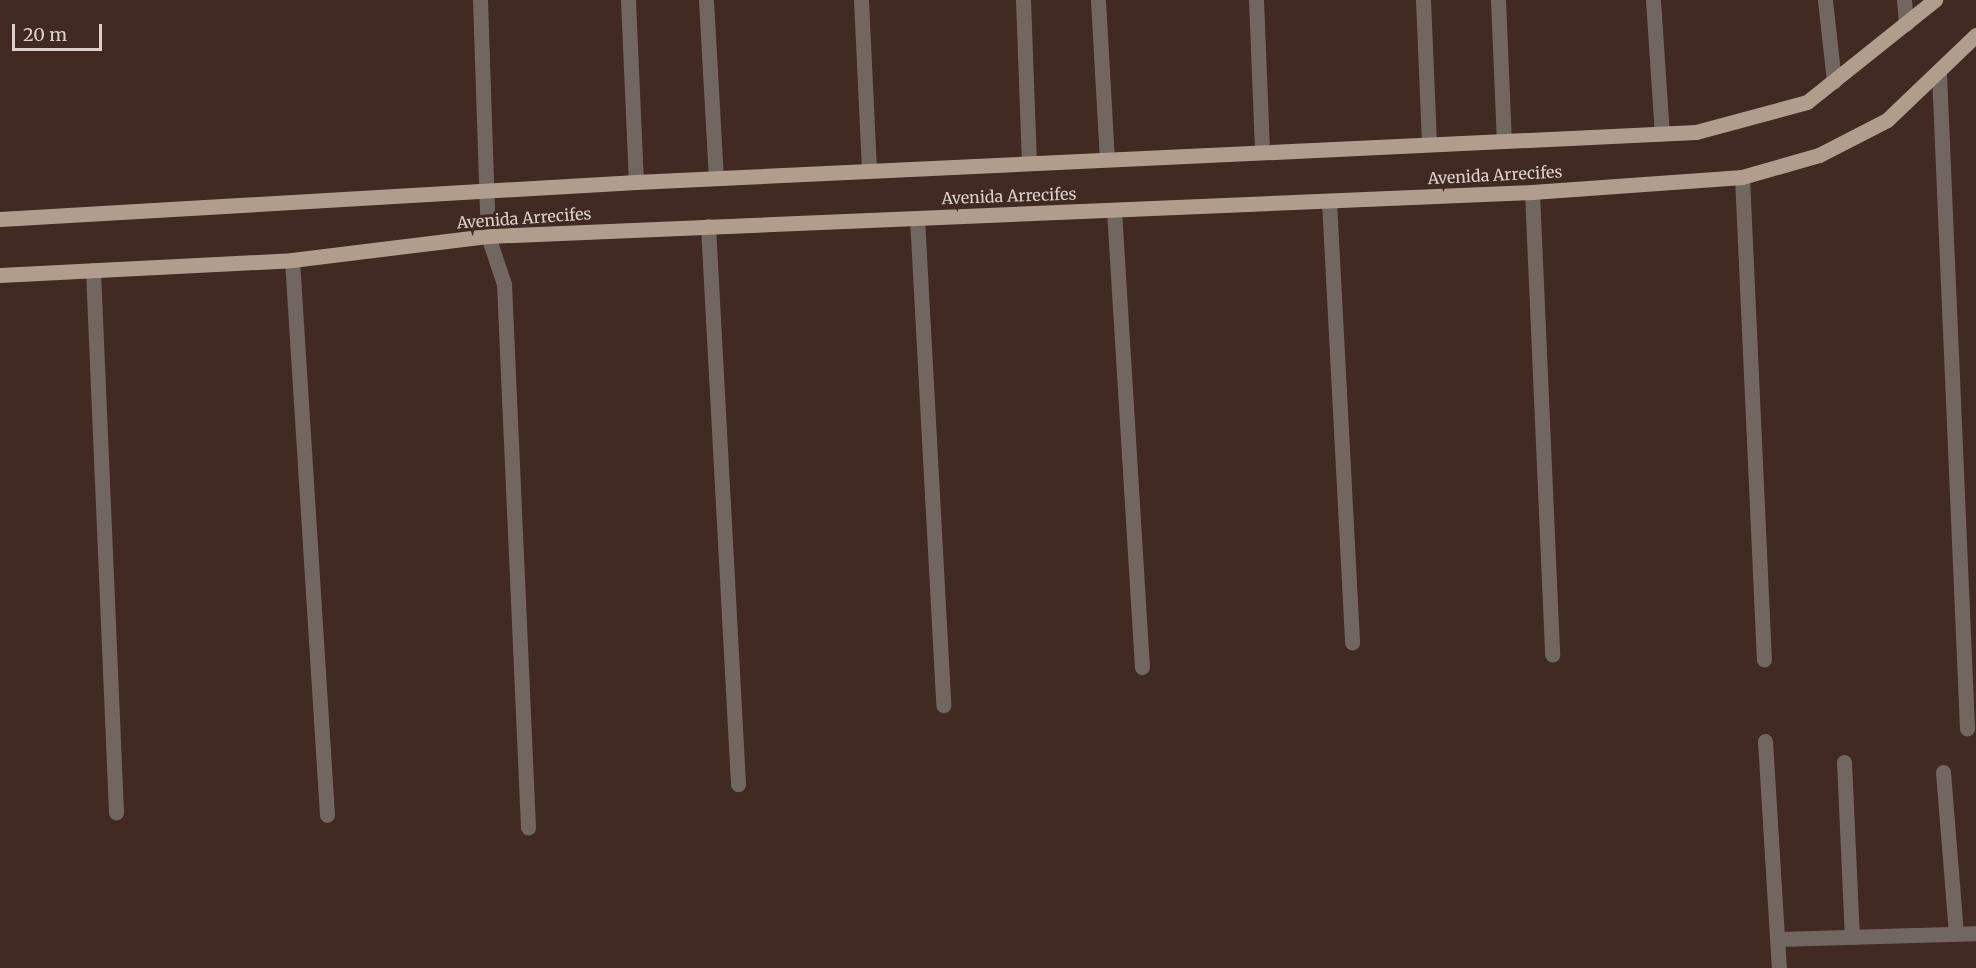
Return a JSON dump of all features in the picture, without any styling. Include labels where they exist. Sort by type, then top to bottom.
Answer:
[{"type":"main road","name":"Avenida Arrecifes","points":[[0,219],[488,193],[636,182],[1696,132],[1807,102],[1935,0]]},
{"type":"main road","name":"Avenida Arrecifes","points":[[0,275],[292,260],[488,236],[1532,192],[1742,177],[1819,155],[1887,120],[1939,74],[1976,36]]},
{"type":"street","points":[[480,0],[488,236],[504,284],[528,828]]},
{"type":"street","points":[[628,0],[636,182]]},
{"type":"street","points":[[706,0],[716,178]]},
{"type":"street","points":[[861,0],[869,171]]},
{"type":"street","points":[[1023,0],[1029,163]]},
{"type":"street","points":[[1098,0],[1107,159]]},
{"type":"street","points":[[1256,0],[1262,152]]},
{"type":"street","points":[[1423,0],[1429,144]]},
{"type":"street","points":[[1498,0],[1503,141]]},
{"type":"street","points":[[1653,0],[1662,134]]},
{"type":"street","points":[[1825,0],[1834,82]]},
{"type":"street","points":[[1904,0],[1906,24]]},
{"type":"street","points":[[1939,74],[1967,728]]},
{"type":"street","points":[[1742,177],[1764,659]]},
{"type":"street","points":[[1532,192],[1552,655]]},
{"type":"street","points":[[1329,201],[1352,642]]},
{"type":"street","points":[[1114,210],[1142,667]]},
{"type":"street","points":[[917,218],[943,705]]},
{"type":"street","points":[[708,226],[738,784]]},
{"type":"street","points":[[292,260],[327,815]]},
{"type":"street","points":[[93,270],[116,813]]},
{"type":"street","points":[[1765,741],[1779,968]]},
{"type":"street","points":[[1844,762],[1852,937]]},
{"type":"street","points":[[1943,772],[1956,933]]},
{"type":"street","points":[[1778,939],[1976,933]]}]
